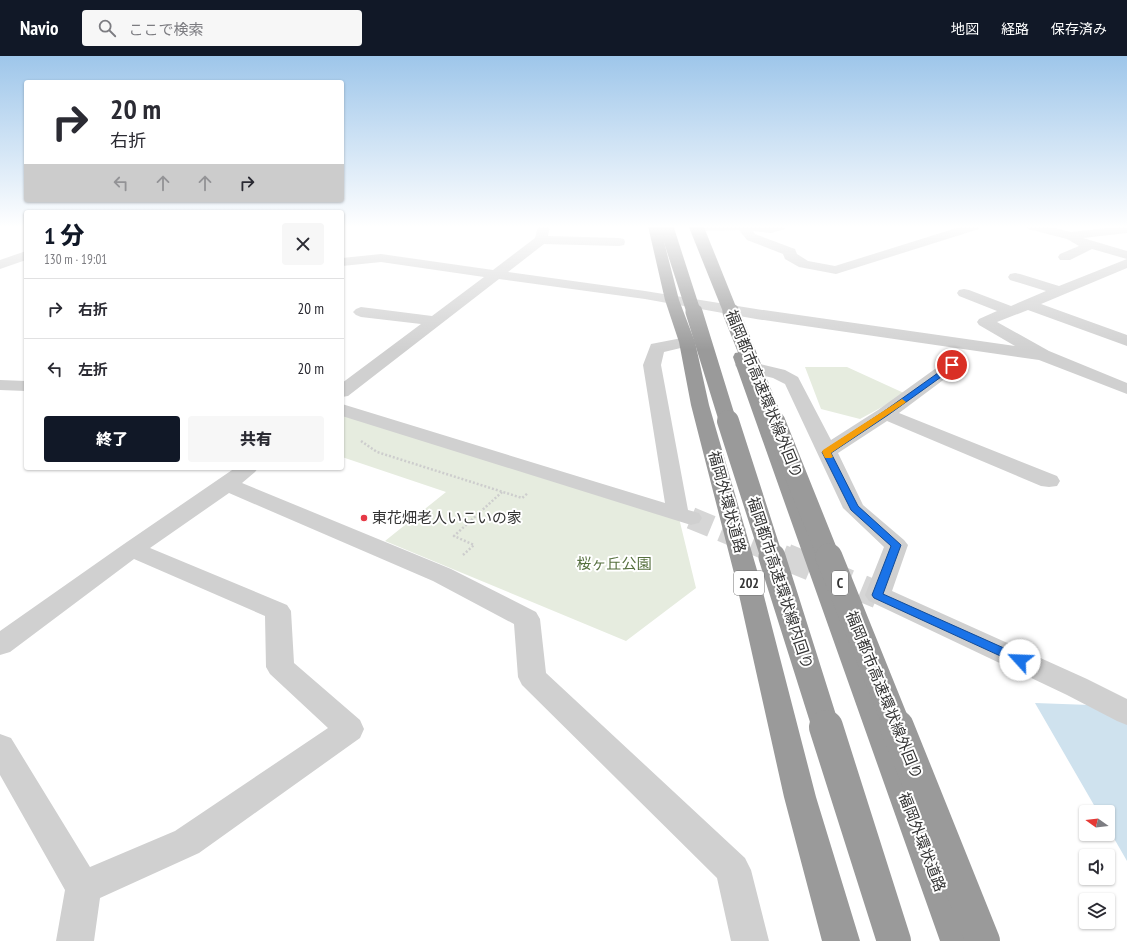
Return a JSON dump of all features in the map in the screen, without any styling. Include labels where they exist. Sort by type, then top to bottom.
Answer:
[{"type":"highway","name":"福岡外環状道路","points":[[664,267],[672,300],[687,342],[700,405],[748,577],[800,797],[841,941]]},
{"type":"highway","name":"福岡都市高速環状線内回り","points":[[679,267],[894,941]]},
{"type":"highway","name":"福岡外環状道路","points":[[709,267],[959,941]]},
{"type":"highway","name":"福岡都市高速環状線外回り","points":[[712,267],[983,941]]},
{"type":"street","points":[[447,267],[724,307],[756,314],[1043,355]]},
{"type":"street","points":[[344,390],[503,267]]},
{"type":"street","points":[[822,267],[836,270],[845,267]]},
{"type":"street","points":[[1116,267],[985,322],[1043,355],[1127,389]]},
{"type":"street","points":[[1016,277],[1058,291]]},
{"type":"street","points":[[964,294],[1010,311]]},
{"type":"street","points":[[1027,304],[1127,341]]},
{"type":"street","points":[[361,312],[434,321]]},
{"type":"street","points":[[344,411],[685,516],[652,365],[657,348],[687,342]]},
{"type":"street","points":[[744,365],[779,374],[792,381],[854,508],[896,545],[878,595],[1077,687],[1127,713]]},
{"type":"street","points":[[826,452],[885,414],[952,365]]},
{"type":"street","points":[[885,414],[1049,481]]},
{"type":"street","points":[[0,645],[132,549],[245,470]]},
{"type":"street","points":[[227,484],[442,575],[527,620],[532,677],[733,870],[750,941]]},
{"type":"street","points":[[83,888],[187,842],[349,729],[280,667],[278,611],[132,549]]},
{"type":"street","points":[[0,747],[83,888],[75,941]]},
{"type":"path","points":[[364,436],[360,442],[377,452],[522,498],[550,474]]},
{"type":"path","points":[[442,575],[474,545],[454,536],[502,491]]},
{"type":"green space","points":[[805,367],[847,367],[906,394],[860,419],[821,409]]},
{"type":"green space","name":"桜ヶ丘公園","points":[[344,411],[678,514],[696,588],[626,641],[385,541],[446,492],[344,458]]},
{"type":"water","points":[[1035,703],[1090,705],[1127,724],[1127,861],[1115,840],[1115,805],[1094,805]]},
{"type":"tunnel","points":[[691,518],[788,558]]},
{"type":"tunnel","points":[[786,557],[878,595]]},
{"type":"slow traffic","points":[[828,457],[826,452],[902,402]]},
{"type":"place","name":"東花畑老人いこいの家","points":[[364,518]]},
{"type":"route","points":[[952,365],[885,414],[826,452],[854,508],[896,545],[878,595],[1020,660]]}]
